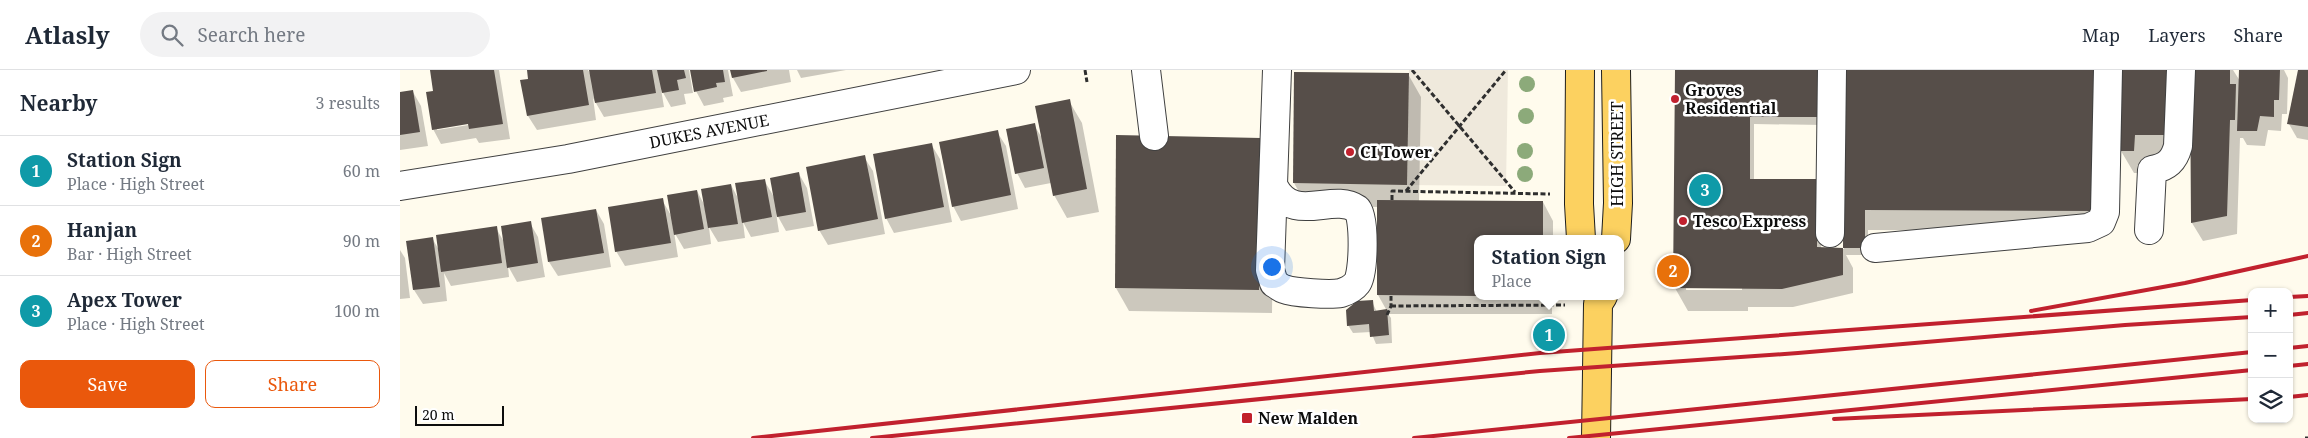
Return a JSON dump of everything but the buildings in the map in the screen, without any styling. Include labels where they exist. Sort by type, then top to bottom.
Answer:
[{"type":"main road","points":[[1580,70],[1579,204],[1581,235]]},
{"type":"main road","name":"HIGH STREET","points":[[1616,70],[1618,202],[1616,235]]},
{"type":"main road","points":[[1596,438],[1598,300]]},
{"type":"street","name":"DUKES AVENUE","points":[[400,186],[568,159],[1016,70]]},
{"type":"street","points":[[1146,70],[1154,136]]},
{"type":"street","points":[[1274,187],[1279,196],[1288,204],[1344,206],[1357,209],[1362,217],[1361,269],[1358,282],[1351,288],[1340,293],[1294,291],[1284,289],[1274,283],[1270,270],[1277,70]]},
{"type":"street","points":[[1830,233],[1832,70]]},
{"type":"street","points":[[1874,248],[2088,228],[2102,222],[2105,212],[2108,70]]},
{"type":"street","points":[[2149,230],[2152,170],[2164,167],[2175,156],[2178,146],[2182,70]]},
{"type":"path","points":[[1085,70],[1088,82]]},
{"type":"path","points":[[1412,70],[1515,193]]},
{"type":"path","points":[[1406,192],[1506,70]]},
{"type":"path","points":[[1392,200],[1392,192],[1551,194]]},
{"type":"path","points":[[1387,315],[1391,306],[1391,296]]},
{"type":"path","points":[[1391,306],[1565,305]]},
{"type":"shaded area","points":[[1409,70],[1508,70],[1506,186],[1407,185]]},
{"type":"railway","points":[[2031,311],[2185,283],[2308,256]]},
{"type":"railway","points":[[2293,297],[2308,296]]},
{"type":"railway","points":[[753,438],[1540,353],[2248,300]]},
{"type":"railway","points":[[2293,315],[2308,313]]},
{"type":"railway","points":[[872,438],[1540,371],[1798,353],[2125,325],[2248,317]]},
{"type":"railway","points":[[2293,348],[2308,346]]},
{"type":"railway","points":[[1414,438],[2248,352]]},
{"type":"railway","points":[[2293,366],[2308,364]]},
{"type":"railway","points":[[1569,438],[2248,370]]},
{"type":"railway","points":[[2293,397],[2308,395]]},
{"type":"railway","points":[[1834,419],[2248,399]]},
{"type":"place","name":"Groves Residential","points":[[1675,99]]},
{"type":"place","name":"CI Tower","points":[[1350,152]]},
{"type":"place","name":"Apex Tower","points":[[1705,190]]},
{"type":"place","name":"Tesco Express","points":[[1683,221]]},
{"type":"place","name":"Hanjan","points":[[1673,271]]},
{"type":"place","name":"Station Sign","points":[[1549,335]]},
{"type":"place","name":"New Malden","points":[[1247,418]]}]
